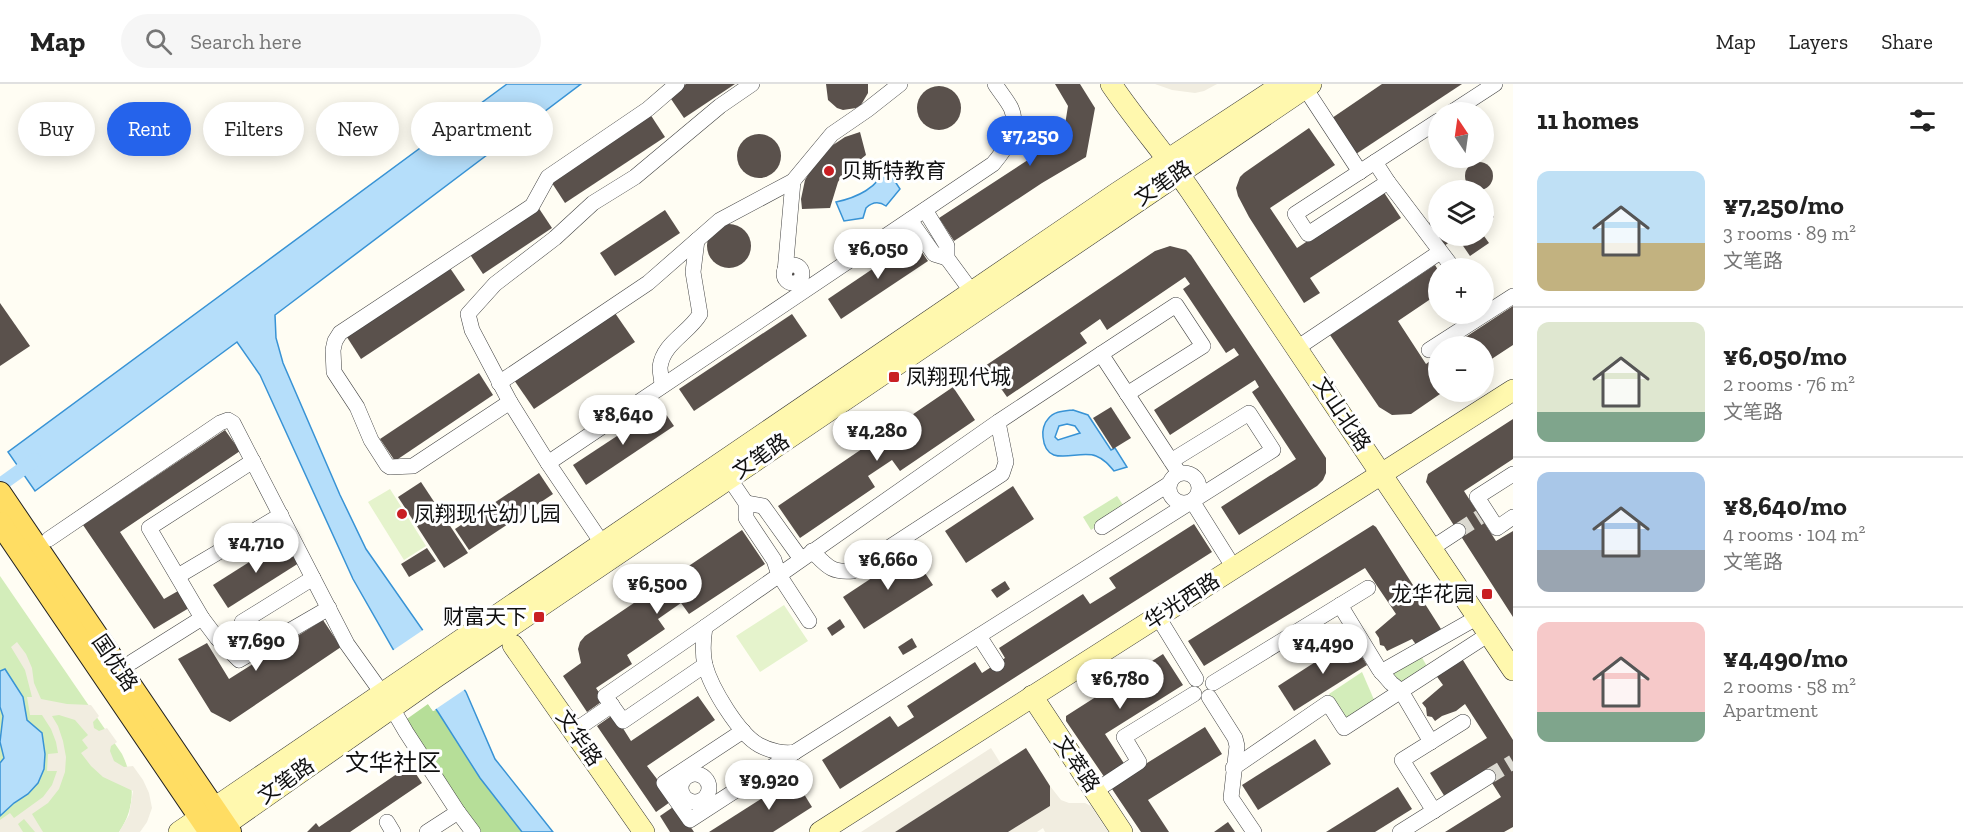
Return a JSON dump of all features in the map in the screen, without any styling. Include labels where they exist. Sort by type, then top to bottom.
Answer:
[{"type":"main road","name":"文山北路","points":[[1112,84],[1127,107],[1174,166],[1513,670]]},
{"type":"main road","name":"文山北路","points":[[1128,84],[1174,166]]},
{"type":"main road","name":"文笔路","points":[[448,658],[559,603],[729,478],[842,411],[1283,84]]},
{"type":"main road","name":"文笔路","points":[[179,832],[216,824],[387,700],[427,683],[448,658],[602,543],[972,292],[1174,166],[1308,86]]},
{"type":"main road","name":"华光西路","points":[[820,832],[1513,390]]},
{"type":"main road","name":"国优路","points":[[2,497],[216,824]]},
{"type":"main road","name":"国优路","points":[[0,523],[216,824]]},
{"type":"main road","name":"文华路","points":[[513,645],[644,832]]},
{"type":"main road","name":"文萃路","points":[[1032,696],[1122,832]]},
{"type":"street","points":[[510,402],[413,466],[390,467],[371,440],[357,407],[334,372],[335,341],[348,327],[532,206],[548,177],[648,109],[677,84]]},
{"type":"street","points":[[602,543],[510,402],[472,330],[468,314],[495,284],[555,238],[593,203],[635,177],[720,106],[752,84]]},
{"type":"street","points":[[500,383],[648,283],[720,220],[793,182],[832,134],[900,84]]},
{"type":"street","points":[[548,463],[662,386],[802,286],[910,220],[993,164],[1002,154],[1012,136],[1013,118],[1012,110],[995,84]]},
{"type":"street","points":[[1467,102],[1495,84]]},
{"type":"street","points":[[1308,86],[1360,172]]},
{"type":"street","points":[[1388,182],[1308,234],[1295,214],[1428,128]]},
{"type":"street","points":[[1375,162],[1445,258]]},
{"type":"street","points":[[793,182],[784,272],[789,266],[798,266],[803,273],[802,286]]},
{"type":"street","points":[[925,210],[947,246],[947,258],[972,292]]},
{"type":"street","points":[[910,220],[934,254],[947,258]]},
{"type":"street","points":[[662,386],[660,367],[666,350],[694,325],[700,314],[693,272],[697,240]]},
{"type":"street","points":[[1297,348],[1440,252]]},
{"type":"street","points":[[1494,307],[1513,296]]},
{"type":"street","points":[[705,665],[623,721],[605,696],[998,422],[1176,305],[1203,346],[1127,394]]},
{"type":"street","points":[[1451,336],[1468,324]]},
{"type":"street","points":[[1101,354],[1173,473],[1169,494],[1176,502],[1191,501],[1198,494],[1199,484],[1189,473],[1173,473]]},
{"type":"street","points":[[743,731],[685,773],[664,783],[680,799],[690,819],[705,804],[795,752],[1273,450],[1249,413],[1102,527]]},
{"type":"street","points":[[49,539],[220,423],[228,420],[233,423],[347,644],[387,700],[473,832]]},
{"type":"street","points":[[746,503],[764,506],[807,555],[839,573],[853,571],[1002,474],[1006,462],[998,422]]},
{"type":"street","points":[[253,461],[149,528],[202,618],[217,638],[239,660],[329,608]]},
{"type":"street","points":[[1513,474],[1477,497],[1484,514],[1497,528],[1513,517]]},
{"type":"street","points":[[729,478],[746,503],[746,518],[774,560],[779,575],[809,621]]},
{"type":"street","points":[[1191,501],[1234,568]]},
{"type":"street","points":[[178,576],[281,515]]},
{"type":"street","points":[[1432,548],[1458,531]]},
{"type":"street","points":[[242,622],[313,578]]},
{"type":"street","points":[[1095,791],[1139,762],[1124,737],[1368,588]]},
{"type":"street","points":[[1340,605],[1381,672],[1401,691],[1431,742]]},
{"type":"street","points":[[1158,617],[1235,738],[1237,746],[1231,798],[1254,832]]},
{"type":"street","points":[[132,662],[202,618]]},
{"type":"street","points":[[1381,672],[1483,626]]},
{"type":"street","points":[[1233,768],[1328,703],[1344,728],[1401,691],[1483,626]]},
{"type":"street","points":[[705,627],[702,645],[705,665],[715,692],[743,731],[759,745],[784,753],[795,752]]},
{"type":"street","points":[[979,636],[997,664]]},
{"type":"street","points":[[574,731],[612,705]]},
{"type":"street","points":[[1434,811],[1402,760],[1463,722]]},
{"type":"street","points":[[685,773],[705,778],[709,792],[705,804]]},
{"type":"street","points":[[1400,832],[1488,777]]},
{"type":"street","points":[[427,832],[458,812]]},
{"type":"green space","points":[[390,489],[426,546],[404,560],[368,502]]},
{"type":"green space","points":[[1117,496],[1125,508],[1091,530],[1083,517]]},
{"type":"green space","points":[[0,576],[122,754],[129,774],[132,794],[125,823],[119,832],[0,832]]},
{"type":"green space","points":[[784,605],[808,641],[760,672],[736,636]]},
{"type":"green space","points":[[1421,656],[1428,668],[1401,684],[1391,674]]},
{"type":"green space","points":[[1362,672],[1375,702],[1346,720],[1329,694]]},
{"type":"green space","points":[[428,704],[433,711],[438,712],[480,778],[522,832],[477,832],[404,721]]},
{"type":"shaded area","points":[[1155,84],[1217,84],[1195,93],[1172,90]]},
{"type":"shaded area","points":[[17,642],[32,668],[34,683],[41,699],[67,704],[91,705],[99,716],[93,722],[94,728],[99,731],[107,728],[117,742],[111,746],[110,751],[114,761],[124,767],[133,766],[143,780],[152,808],[140,832],[119,832],[129,815],[133,791],[103,777],[91,766],[81,753],[88,748],[82,740],[88,735],[75,720],[59,715],[52,716],[63,741],[66,757],[65,772],[59,789],[48,803],[32,814],[43,832],[35,832],[24,819],[18,824],[23,832],[0,832],[0,820],[10,813],[14,818],[43,797],[52,785],[57,771],[47,771],[48,754],[58,753],[56,742],[42,715],[30,715],[27,697],[32,697],[25,670],[11,647]]},
{"type":"shaded area","points":[[991,748],[1001,764],[895,832],[861,832]]},
{"type":"shaded area","points":[[1050,786],[1061,800],[1091,806],[1108,832],[1045,832],[1043,828],[1037,832],[1008,832],[1050,806]]},
{"type":"water","points":[[507,84],[581,84],[553,105],[553,102],[483,102]]},
{"type":"water","points":[[411,155],[486,156],[275,315],[276,338],[283,363],[366,549],[466,692],[495,759],[553,832],[522,832],[480,778],[438,712],[393,649],[353,579],[260,375],[237,342],[35,491],[8,452]]},
{"type":"water","points":[[885,166],[900,189],[886,206],[873,203],[866,208],[863,218],[844,221],[836,202],[866,191],[878,180]]},
{"type":"water","points":[[1073,410],[1088,415],[1111,450],[1115,448],[1127,467],[1114,471],[1104,460],[1096,456],[1056,456],[1050,453],[1045,447],[1043,437],[1045,423],[1053,414]],"holes":[[[1067,424],[1075,426],[1080,433],[1058,440],[1055,437],[1059,426]]]},
{"type":"water","points":[[5,669],[23,697],[27,720],[42,733],[45,754],[44,769],[38,783],[0,816],[0,763],[4,758],[0,742],[3,716],[0,707],[0,671]]},
{"type":"pier","points":[[426,628],[467,688],[433,711],[392,651]]},
{"type":"building","points":[[686,84],[735,84],[684,118],[669,96]]},
{"type":"building","points":[[826,84],[868,84],[868,93],[861,105],[843,110],[828,100]]},
{"type":"building","points":[[1055,84],[1080,84],[1095,108],[1086,157],[954,241],[939,218],[1063,137],[1068,106]]},
{"type":"building","points":[[1382,84],[1462,84],[1435,102],[1428,102],[1428,106],[1356,154],[1332,118]]},
{"type":"building","points":[[939,86],[954,93],[961,108],[954,123],[939,130],[924,123],[917,108],[924,93]]},
{"type":"building","points":[[650,114],[665,137],[565,203],[550,180]]},
{"type":"building","points":[[1309,128],[1335,165],[1270,208],[1297,248],[1383,191],[1401,218],[1310,278],[1320,293],[1304,303],[1249,217],[1236,188],[1244,173]]},
{"type":"building","name":"贝斯特教育","points":[[860,132],[866,155],[843,174],[838,182],[830,208],[802,209],[801,199],[805,180],[812,168],[833,145],[845,137]]},
{"type":"building","points":[[759,134],[774,141],[781,156],[774,171],[759,178],[744,171],[737,156],[744,141]]},
{"type":"building","points":[[1468,168],[1490,168],[1492,180],[1466,180]]},
{"type":"building","points":[[538,207],[552,228],[483,274],[469,253]]},
{"type":"building","points":[[665,210],[680,233],[615,276],[600,253]]},
{"type":"building","points":[[729,224],[744,231],[751,246],[744,261],[729,268],[714,261],[707,246],[714,231]]},
{"type":"building","points":[[914,241],[928,261],[841,319],[828,299]]},
{"type":"building","points":[[1170,246],[1186,250],[1191,255],[1326,458],[1326,473],[1317,486],[1239,535],[1221,507],[1296,459],[1252,392],[1259,387],[1255,380],[1170,435],[1154,410],[1239,355],[1234,348],[1226,353],[1183,289],[1190,284],[1185,277],[1107,330],[1100,319],[1080,333],[1087,343],[1007,397],[985,366],[1155,251]]},
{"type":"building","points":[[1463,246],[1485,246],[1470,256]]},
{"type":"building","points":[[448,265],[465,290],[361,359],[345,334]]},
{"type":"building","points":[[794,267],[799,269],[801,274],[799,279],[794,281],[789,279],[787,274],[789,269]]},
{"type":"building","points":[[1428,270],[1428,301],[1398,321],[1426,364],[1428,362],[1428,402],[1411,414],[1392,415],[1379,407],[1330,335]]},
{"type":"building","points":[[0,303],[30,346],[0,366]]},
{"type":"building","points":[[1513,306],[1513,345],[1494,357],[1494,336],[1467,336],[1486,324],[1494,324],[1494,318]]},
{"type":"building","points":[[615,313],[635,342],[534,409],[514,380]]},
{"type":"building","points":[[792,314],[807,336],[694,411],[679,389]]},
{"type":"building","points":[[479,373],[493,395],[395,461],[380,439]]},
{"type":"building","points":[[953,387],[975,420],[900,471],[892,460],[868,476],[875,487],[800,538],[778,506]]},
{"type":"building","points":[[661,407],[674,426],[586,485],[573,465]]},
{"type":"building","points":[[1111,407],[1131,438],[1113,449],[1093,418]]},
{"type":"building","points":[[1513,419],[1513,459],[1464,491],[1496,541],[1513,531],[1513,617],[1426,482],[1428,474]]},
{"type":"building","points":[[225,430],[240,451],[120,532],[164,599],[178,591],[189,608],[154,629],[83,525]]},
{"type":"building","points":[[539,473],[553,494],[469,550],[455,529]]},
{"type":"building","points":[[421,482],[468,553],[444,568],[398,497]]},
{"type":"building","points":[[1013,486],[1034,519],[966,563],[945,531]]},
{"type":"building","points":[[1194,524],[1212,552],[840,789],[822,760],[890,716],[898,727],[914,717],[907,706],[975,662],[982,673],[1005,658],[999,648],[1083,594],[1090,604],[1116,588],[1109,578]]},
{"type":"building","points":[[1373,525],[1441,629],[1417,646],[1412,639],[1387,651],[1384,646],[1380,645],[1375,632],[1396,614],[1365,568],[1204,666],[1188,641]]},
{"type":"building","points":[[742,530],[765,564],[689,614],[681,603],[658,619],[665,629],[627,655],[632,664],[596,688],[604,700],[587,712],[563,676],[581,663],[578,649],[585,636]]},
{"type":"building","points":[[284,540],[299,563],[228,608],[213,585]]},
{"type":"building","points":[[427,548],[436,561],[409,577],[401,564]]},
{"type":"building","points":[[911,552],[933,585],[864,629],[843,597]]},
{"type":"building","points":[[1005,581],[1010,589],[997,598],[991,590]]},
{"type":"building","points":[[840,619],[845,627],[832,636],[827,628]]},
{"type":"building","points":[[323,620],[341,647],[230,722],[211,712],[178,659],[207,643],[229,679]]},
{"type":"building","points":[[912,638],[917,647],[903,655],[898,647]]},
{"type":"building","points":[[1351,639],[1367,665],[1294,711],[1278,686]]},
{"type":"building","points":[[1163,654],[1183,685],[1105,734],[1125,765],[1105,778],[1066,721],[1066,716]]},
{"type":"building","points":[[1461,657],[1513,740],[1513,827],[1504,832],[1445,832],[1501,797],[1485,772],[1445,797],[1430,773],[1487,738],[1465,704],[1435,721],[1432,717],[1427,716],[1426,708],[1422,703],[1443,685],[1435,674]]},
{"type":"building","points":[[698,696],[715,720],[647,766],[673,800],[656,812],[597,726],[614,714],[631,741]]},
{"type":"building","points":[[1205,727],[1222,754],[1148,800],[1169,832],[1141,832],[1110,786]]},
{"type":"building","points":[[1315,739],[1331,764],[1258,810],[1242,785]]},
{"type":"building","points":[[1026,748],[1050,786],[1050,806],[1008,832],[895,832]]},
{"type":"building","points":[[410,765],[422,783],[350,832],[307,832],[316,823],[319,827]]},
{"type":"building","points":[[794,778],[812,807],[773,832],[709,832]]},
{"type":"building","points":[[1398,787],[1412,809],[1375,832],[1326,832]]},
{"type":"building","points":[[676,805],[694,832],[670,832],[660,816]]},
{"type":"building","points":[[1228,822],[1235,832],[1214,832]]},
{"type":"waterway","points":[[0,485],[35,460]]},
{"type":"tunnel","points":[[1458,531],[1480,517]]},
{"type":"tunnel","points":[[1488,777],[1513,762]]},
{"type":"place","name":"贝斯特教育","points":[[829,171]]},
{"type":"place","name":"凤翔现代城","points":[[894,377]]},
{"type":"place","name":"凤翔现代幼儿园","points":[[402,514]]},
{"type":"place","name":"龙华花园","points":[[1487,594]]},
{"type":"place","name":"财富天下","points":[[539,617]]},
{"type":"district","name":"文华社区","points":[[393,763]]}]
